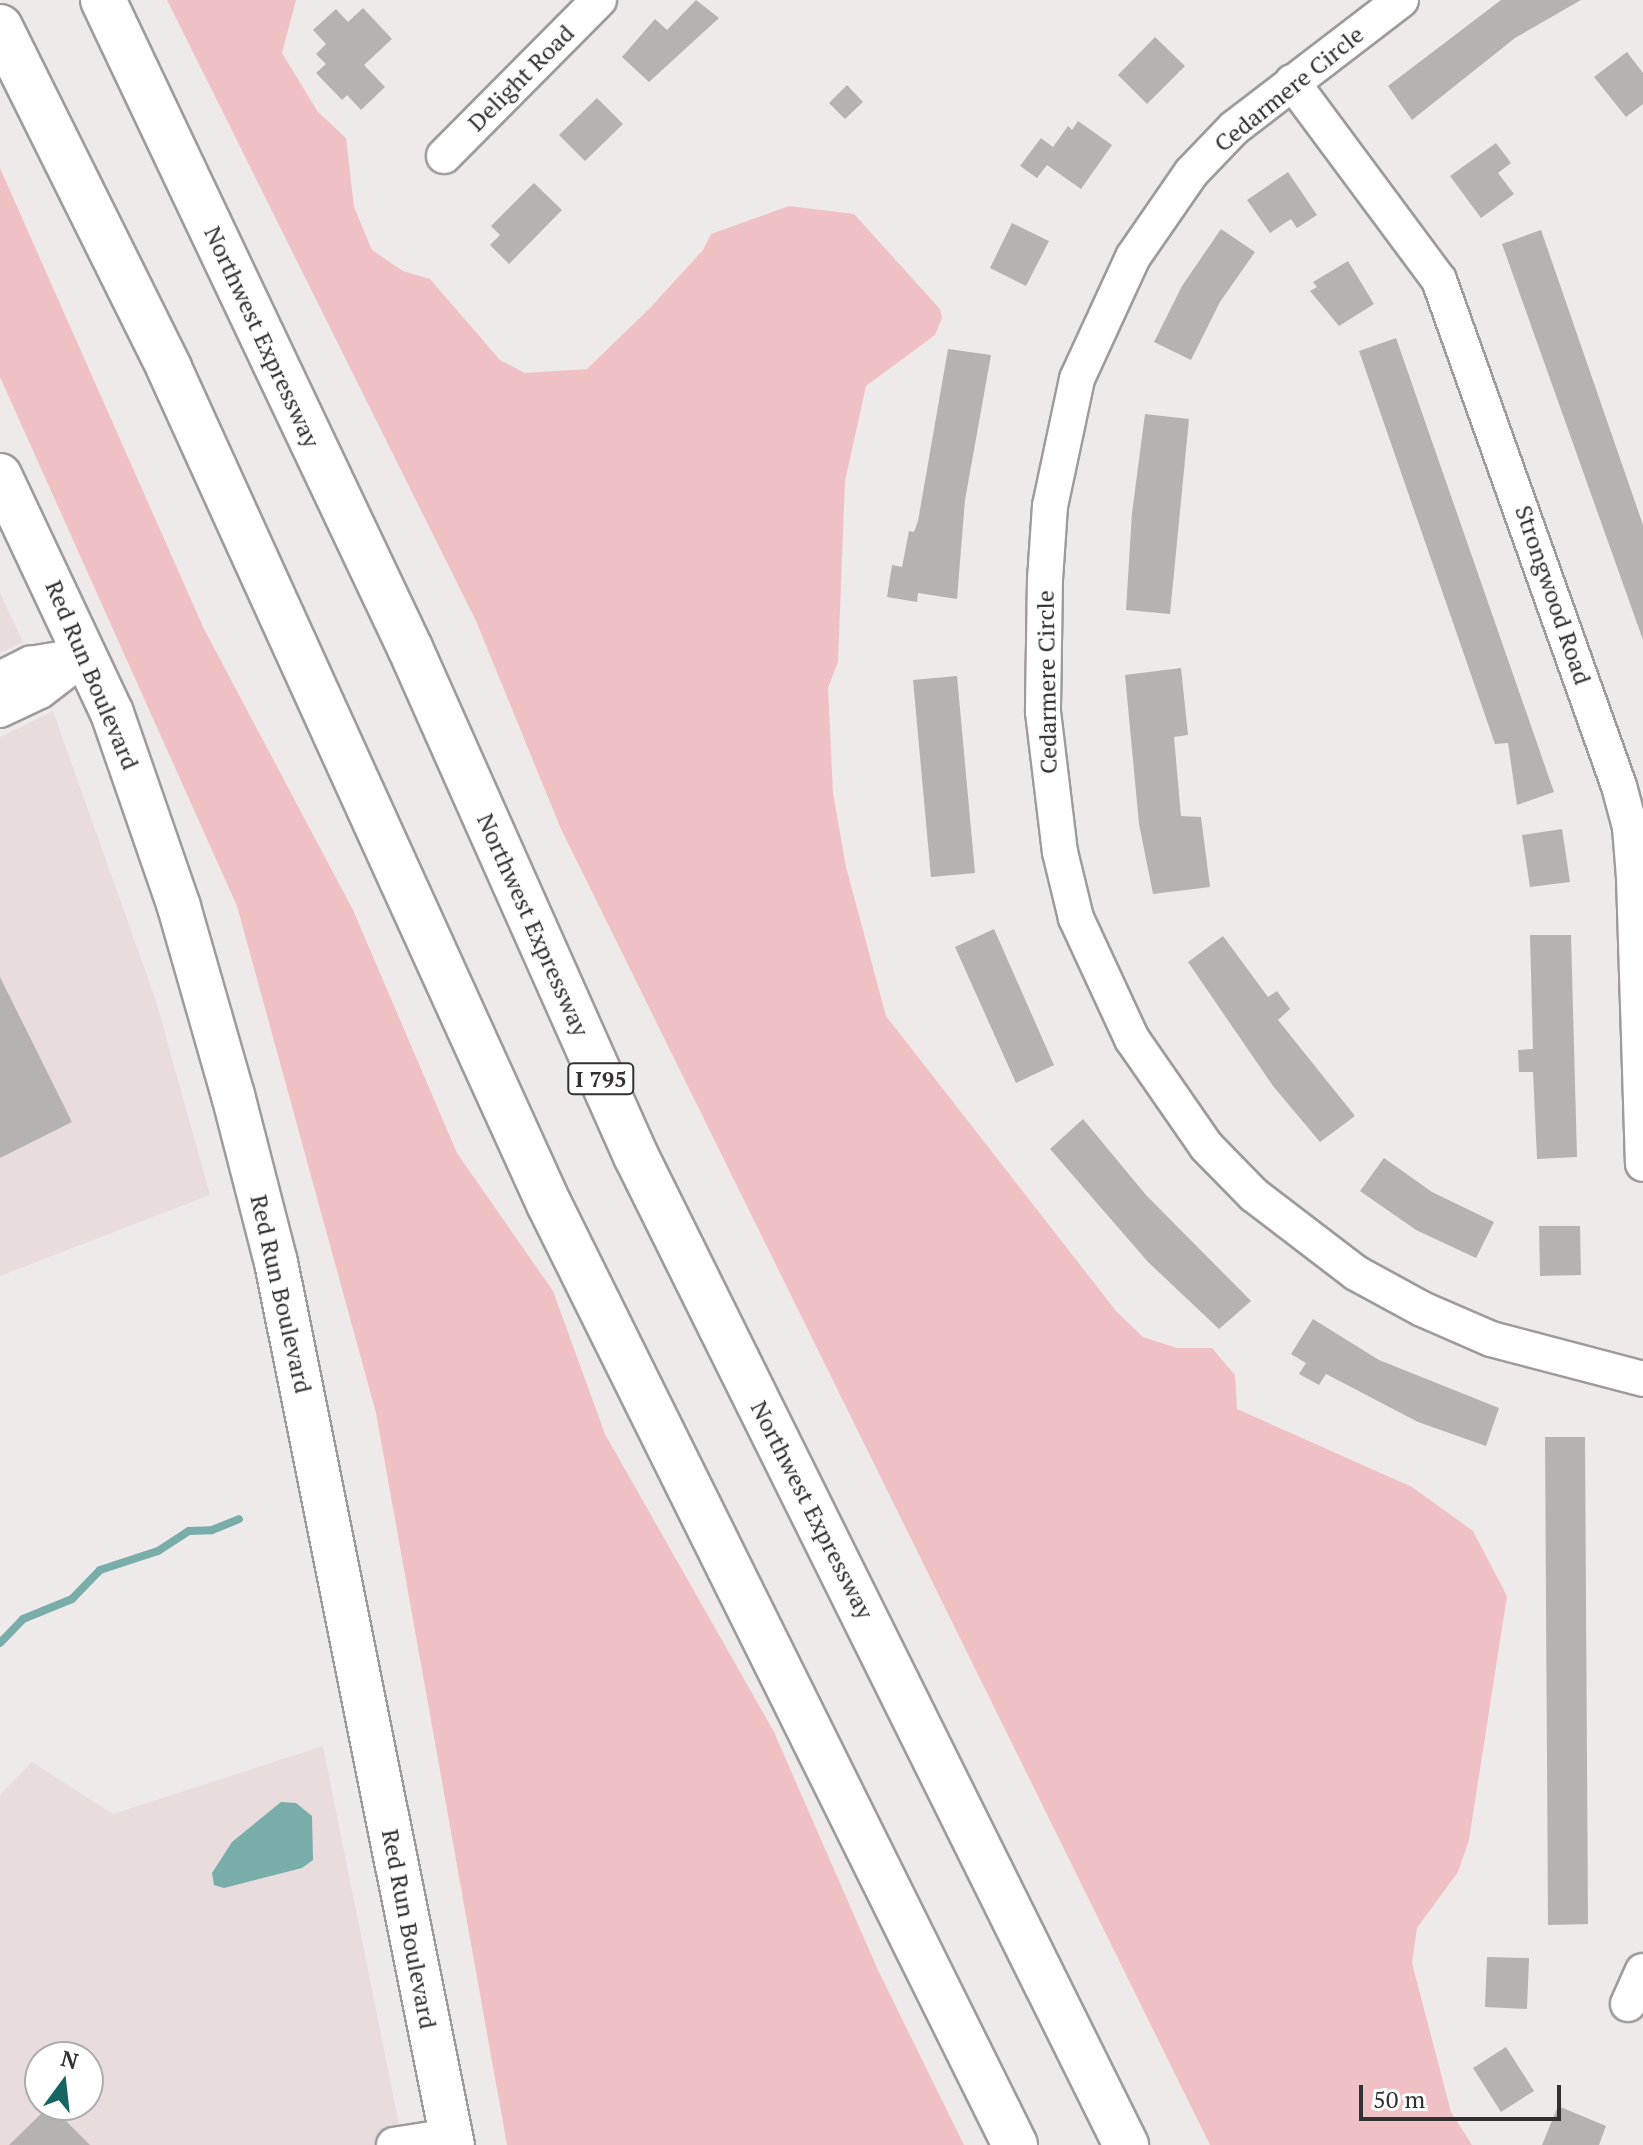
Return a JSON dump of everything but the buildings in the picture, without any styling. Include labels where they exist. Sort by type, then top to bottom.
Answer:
[{"type":"highway","name":"Northwest Expressway","points":[[103,0],[410,648],[636,1156],[1126,2145]]},
{"type":"highway","points":[[0,27],[169,368],[549,1204],[1015,2145]]},
{"type":"main road","name":"Red Run Boulevard","points":[[0,475],[87,655],[179,907],[276,1262],[452,2140]]},
{"type":"street","name":"Delight Road","points":[[444,156],[599,0]]},
{"type":"street","name":"Cedarmere Circle","points":[[1401,0],[1234,128],[1162,212],[1104,311],[1077,379],[1050,506],[1043,712],[1048,778],[1076,918],[1103,984],[1163,1088],[1206,1146],[1302,1235],[1356,1273],[1491,1339],[1643,1379]]},
{"type":"street","name":"Strongwood Road","points":[[1292,82],[1439,280],[1619,786],[1630,827],[1634,878],[1643,1164]]},
{"type":"street","points":[[0,679],[30,664],[87,655]]},
{"type":"street","points":[[0,710],[40,691],[87,655]]},
{"type":"street","points":[[1628,2004],[1643,1971]]},
{"type":"street","points":[[394,2145],[452,2140]]},
{"type":"shaded area","points":[[167,0],[296,0],[282,53],[318,112],[346,138],[354,207],[372,250],[403,271],[430,279],[500,360],[525,373],[587,369],[650,308],[703,250],[711,234],[789,206],[854,214],[940,309],[942,318],[935,335],[866,386],[845,481],[838,662],[828,688],[833,793],[846,867],[886,1016],[1116,1311],[1143,1337],[1177,1348],[1212,1348],[1235,1375],[1237,1409],[1412,1487],[1473,1531],[1507,1596],[1469,1840],[1458,1872],[1417,1928],[1412,1963],[1451,2112],[1472,2145],[1210,2145],[561,829],[476,621]]},
{"type":"shaded area","points":[[0,168],[204,629],[353,910],[457,1153],[553,1291],[605,1434],[774,1732],[878,1970],[964,2145],[507,2145],[376,1413],[237,906],[0,377]]},
{"type":"shaded area","points":[[0,593],[23,642],[0,653]]},
{"type":"shaded area","points":[[53,711],[156,1001],[210,1195],[0,1276],[0,737]]},
{"type":"shaded area","points":[[323,1746],[403,2145],[0,2145],[0,1795],[32,1762],[113,1814]]},
{"type":"water","points":[[281,1802],[296,1803],[312,1816],[313,1860],[302,1868],[224,1888],[214,1885],[212,1873],[232,1842]]},
{"type":"waterway","points":[[0,1643],[23,1619],[72,1599],[100,1570],[158,1551],[189,1531],[212,1530],[239,1519]]}]
